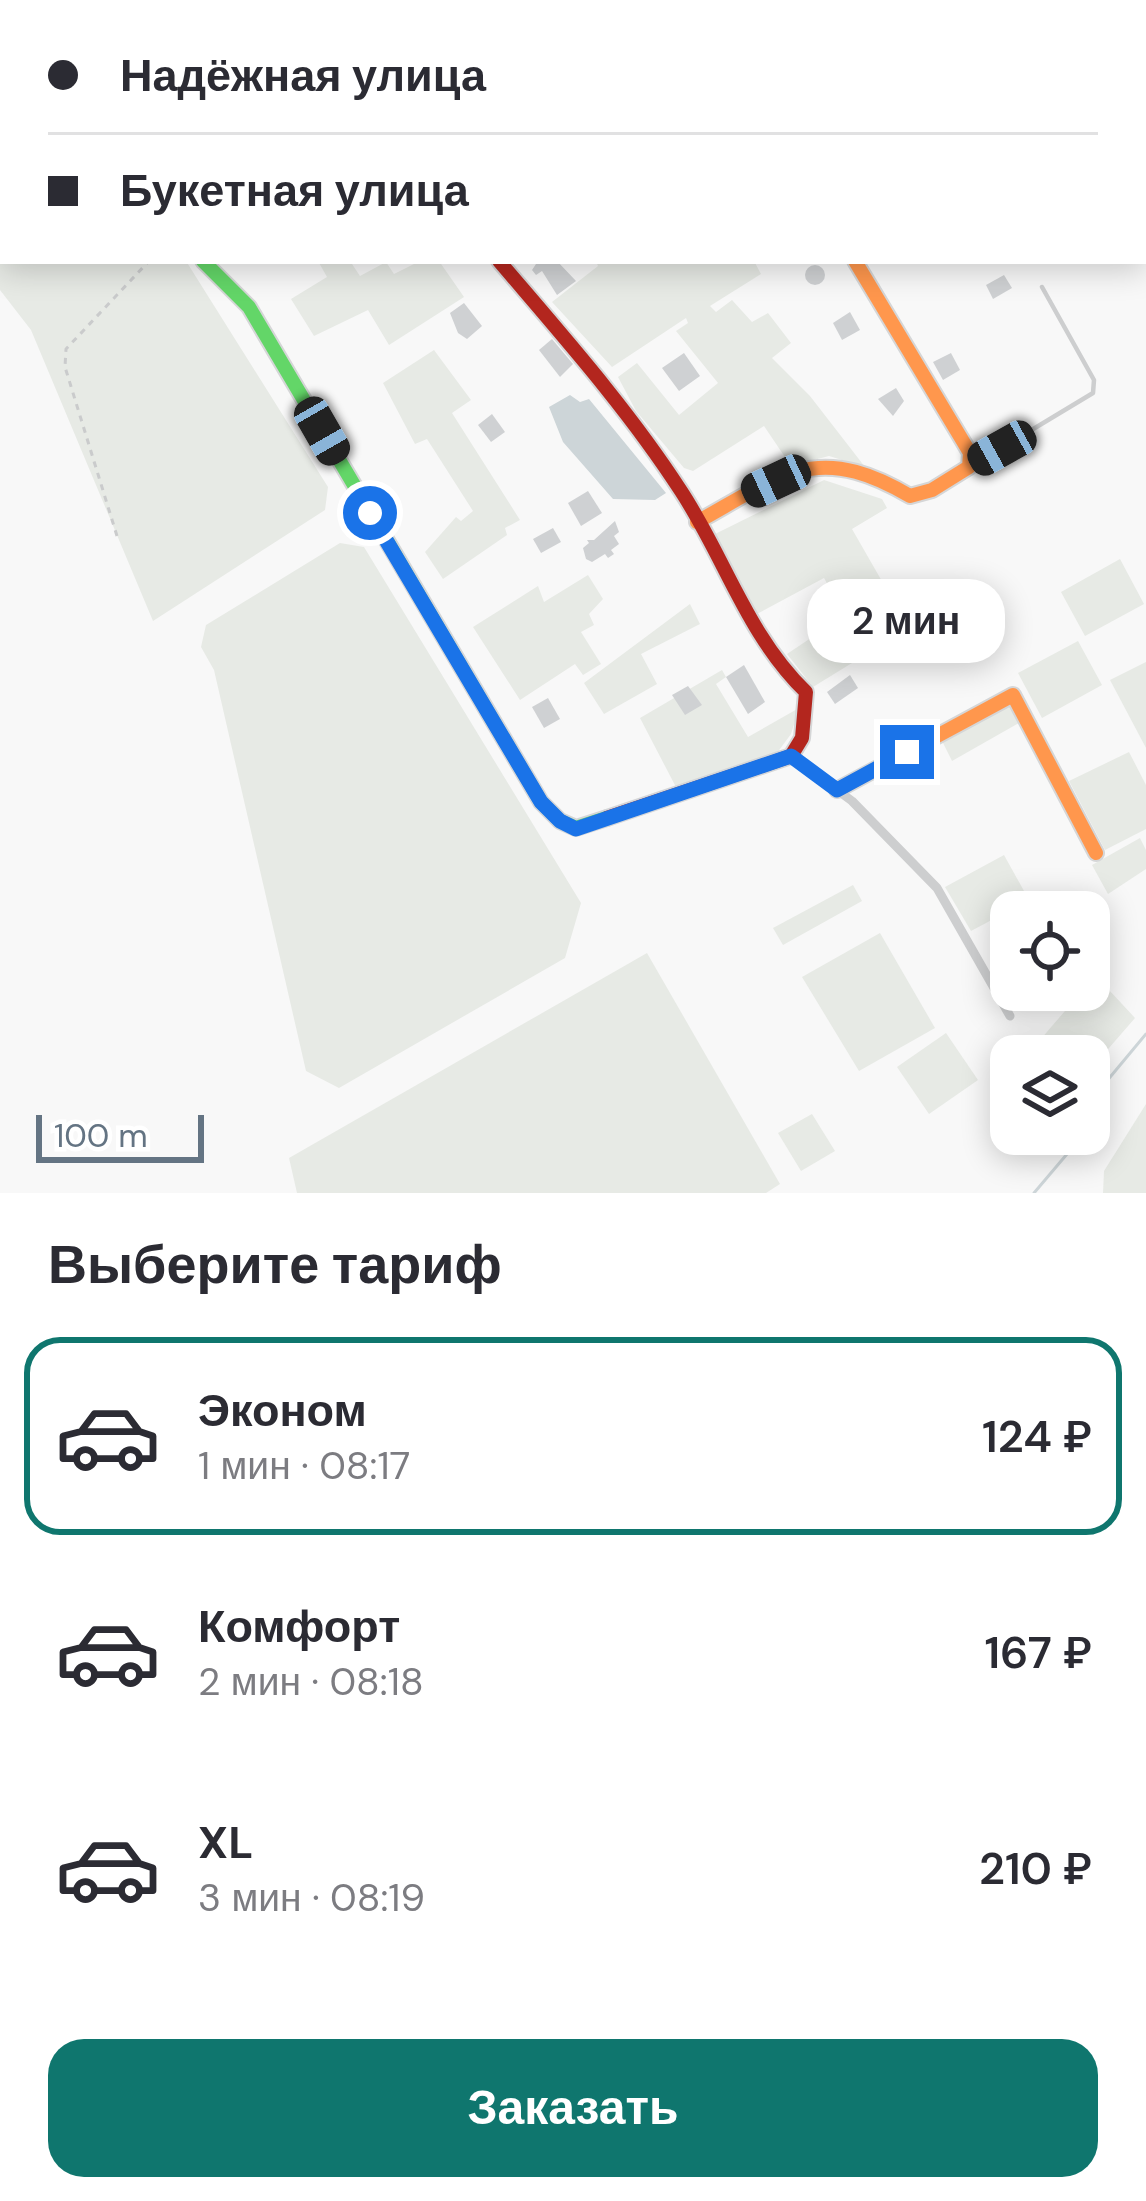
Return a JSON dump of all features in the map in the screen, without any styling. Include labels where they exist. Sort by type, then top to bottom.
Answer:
[{"type":"street","points":[[205,264],[249,307],[541,802],[560,821],[576,829],[791,756],[802,738],[806,692],[768,647],[683,494],[589,363],[503,264]]},
{"type":"street","points":[[697,521],[808,466],[845,463],[884,478],[910,496],[932,490],[969,467],[970,453],[857,264]]},
{"type":"street","points":[[837,790],[1013,695],[1096,853]]},
{"type":"street","points":[[791,756],[837,790],[937,888],[1010,1016]]},
{"type":"lane","points":[[969,467],[1093,393],[1094,380],[1042,286]]},
{"type":"path","points":[[117,536],[64,367],[67,349],[146,264]]},
{"type":"shaded area","points":[[0,264],[188,264],[328,487],[325,510],[153,621],[31,330],[0,290]]},
{"type":"shaded area","points":[[320,264],[352,264],[360,276],[382,264],[394,274],[414,264],[441,264],[464,297],[389,345],[368,310],[314,336],[291,299],[327,277]]},
{"type":"shaded area","points":[[756,264],[761,274],[710,306],[716,312],[732,300],[752,322],[768,313],[791,343],[772,358],[810,396],[865,467],[829,456],[791,466],[764,426],[693,471],[684,468],[636,411],[618,377],[637,363],[679,415],[718,383],[676,331],[688,323],[686,318],[612,367],[552,302],[598,266]]},
{"type":"shaded area","points":[[434,350],[471,400],[452,413],[520,520],[505,528],[507,535],[443,579],[425,552],[456,517],[461,521],[473,511],[427,439],[415,444],[383,383]]},
{"type":"shaded area","points":[[570,395],[580,402],[589,399],[666,493],[655,500],[613,499],[563,442],[549,407]]},
{"type":"shaded area","points":[[824,480],[882,499],[887,508],[852,529],[883,583],[854,608],[878,647],[813,687],[787,654],[845,615],[824,578],[757,614],[713,535]]},
{"type":"shaded area","points":[[340,543],[364,547],[581,903],[565,958],[339,1088],[306,1071],[214,670],[201,647],[206,625]]},
{"type":"shaded area","points":[[1120,559],[1144,604],[1085,636],[1061,592]]},
{"type":"shaded area","points":[[588,575],[603,599],[589,614],[594,625],[581,632],[601,664],[583,675],[575,664],[520,700],[473,627],[538,586],[544,602]]},
{"type":"shaded area","points":[[690,604],[700,624],[641,654],[657,684],[604,714],[584,683]]},
{"type":"shaded area","points":[[1078,641],[1102,685],[1042,718],[1018,673]]},
{"type":"shaded area","points":[[1146,662],[1146,748],[1110,680]]},
{"type":"shaded area","points":[[722,670],[726,677],[716,684],[748,737],[799,708],[791,734],[777,753],[678,791],[640,718]]},
{"type":"shaded area","points":[[1009,704],[1019,723],[952,761],[942,741]]},
{"type":"shaded area","points":[[1129,752],[1146,785],[1146,829],[1105,850],[1069,781]]},
{"type":"shaded area","points":[[1140,838],[1146,850],[1146,869],[1110,893],[1092,865]]},
{"type":"shaded area","points":[[1004,855],[1024,891],[990,891],[990,921],[971,931],[945,887]]},
{"type":"shaded area","points":[[853,885],[862,901],[783,945],[773,928]]},
{"type":"shaded area","points":[[880,933],[935,1028],[859,1071],[802,977]]},
{"type":"shaded area","points":[[647,953],[780,1184],[766,1193],[297,1193],[289,1158]]},
{"type":"shaded area","points":[[1110,991],[1135,1018],[1110,1047],[1110,1035],[1044,1035],[1065,1011],[1110,1011]]},
{"type":"shaded area","points":[[946,1033],[978,1080],[929,1114],[897,1067]]},
{"type":"shaded area","points":[[1146,1104],[1146,1193],[1103,1193],[1104,1171]]},
{"type":"shaded area","points":[[812,1114],[835,1151],[801,1171],[778,1133]]},
{"type":"building","points":[[536,264],[560,264],[576,281],[557,295],[542,271],[536,275],[532,270]]},
{"type":"building","points":[[815,265],[825,275],[815,285],[805,275]]},
{"type":"building","points":[[1004,275],[1012,288],[993,299],[986,285]]},
{"type":"building","points":[[464,303],[482,326],[467,339],[458,333],[450,313]]},
{"type":"building","points":[[850,312],[860,330],[842,340],[833,323]]},
{"type":"building","points":[[552,339],[573,364],[560,377],[539,350]]},
{"type":"building","points":[[684,353],[700,376],[679,391],[662,368]]},
{"type":"building","points":[[951,353],[960,370],[943,380],[933,362]]},
{"type":"building","points":[[896,388],[904,401],[893,416],[878,399]]},
{"type":"building","points":[[492,414],[505,432],[491,442],[478,425]]},
{"type":"building","points":[[588,491],[602,513],[581,526],[568,503]]},
{"type":"building","points":[[615,521],[619,544],[611,550],[614,554],[592,562],[586,559],[587,540],[594,540]]},
{"type":"building","points":[[553,528],[561,542],[541,553],[533,539]]},
{"type":"building","points":[[744,665],[765,702],[748,714],[726,677]]},
{"type":"building","points":[[850,675],[858,688],[835,704],[827,692]]},
{"type":"building","points":[[688,686],[702,705],[685,715],[672,695]]},
{"type":"building","points":[[548,698],[560,719],[544,728],[532,707]]},
{"type":"waterway","points":[[1110,1077],[1146,1034]]},
{"type":"waterway","points":[[1034,1193],[1066,1155]]},
{"type":"traffic: fast","points":[[206,264],[249,307],[541,802],[560,821],[576,828],[607,818]]},
{"type":"traffic: slow","points":[[697,522],[753,490],[801,471],[849,470],[910,496],[932,490],[969,467],[970,453],[857,264]]},
{"type":"traffic: slow","points":[[837,790],[1013,695],[1096,853]]},
{"type":"traffic: jam","points":[[502,264],[661,461],[768,646],[806,692],[802,738],[791,756],[607,818]]},
{"type":"route","points":[[370,513],[541,802],[576,829],[791,756],[837,790],[907,752]]}]
